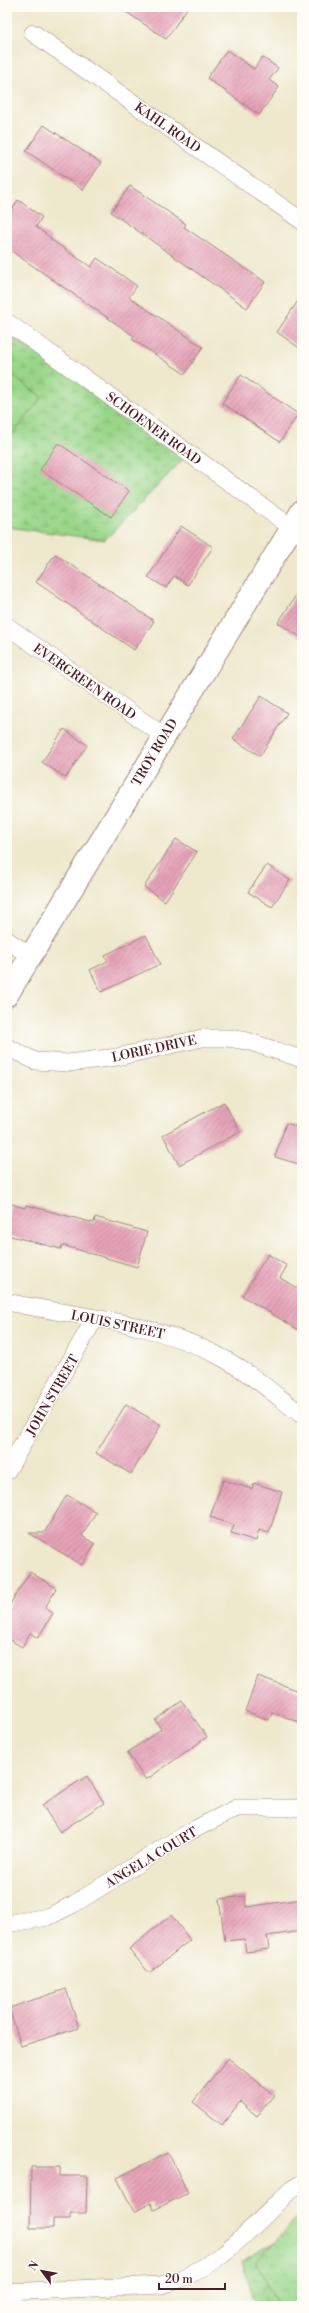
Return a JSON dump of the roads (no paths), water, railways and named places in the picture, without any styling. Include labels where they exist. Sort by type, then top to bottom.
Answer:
[{"type":"street","name":"KAHL ROAD","points":[[33,33],[302,221]]},
{"type":"street","name":"SCHOENER ROAD","points":[[7,322],[298,524]]},
{"type":"street","name":"TROY ROAD","points":[[7,995],[164,736],[298,524]]},
{"type":"street","name":"EVERGREEN ROAD","points":[[7,626],[164,736]]},
{"type":"street","points":[[7,940],[30,956]]},
{"type":"street","name":"LORIE DRIVE","points":[[7,1047],[35,1061],[68,1063],[117,1057],[202,1038],[228,1038],[247,1041],[302,1059]]},
{"type":"street","name":"LOUIS STREET","points":[[7,1302],[146,1328],[180,1338],[216,1354],[252,1377],[302,1415]]},
{"type":"street","name":"JOHN STREET","points":[[7,1471],[95,1318]]},
{"type":"street","name":"ANGELA COURT","points":[[7,1924],[48,1917],[74,1904],[185,1834],[237,1808],[300,1808]]},
{"type":"street","points":[[7,2292],[161,2285],[175,2282],[203,2269],[292,2189],[302,2183]]}]
